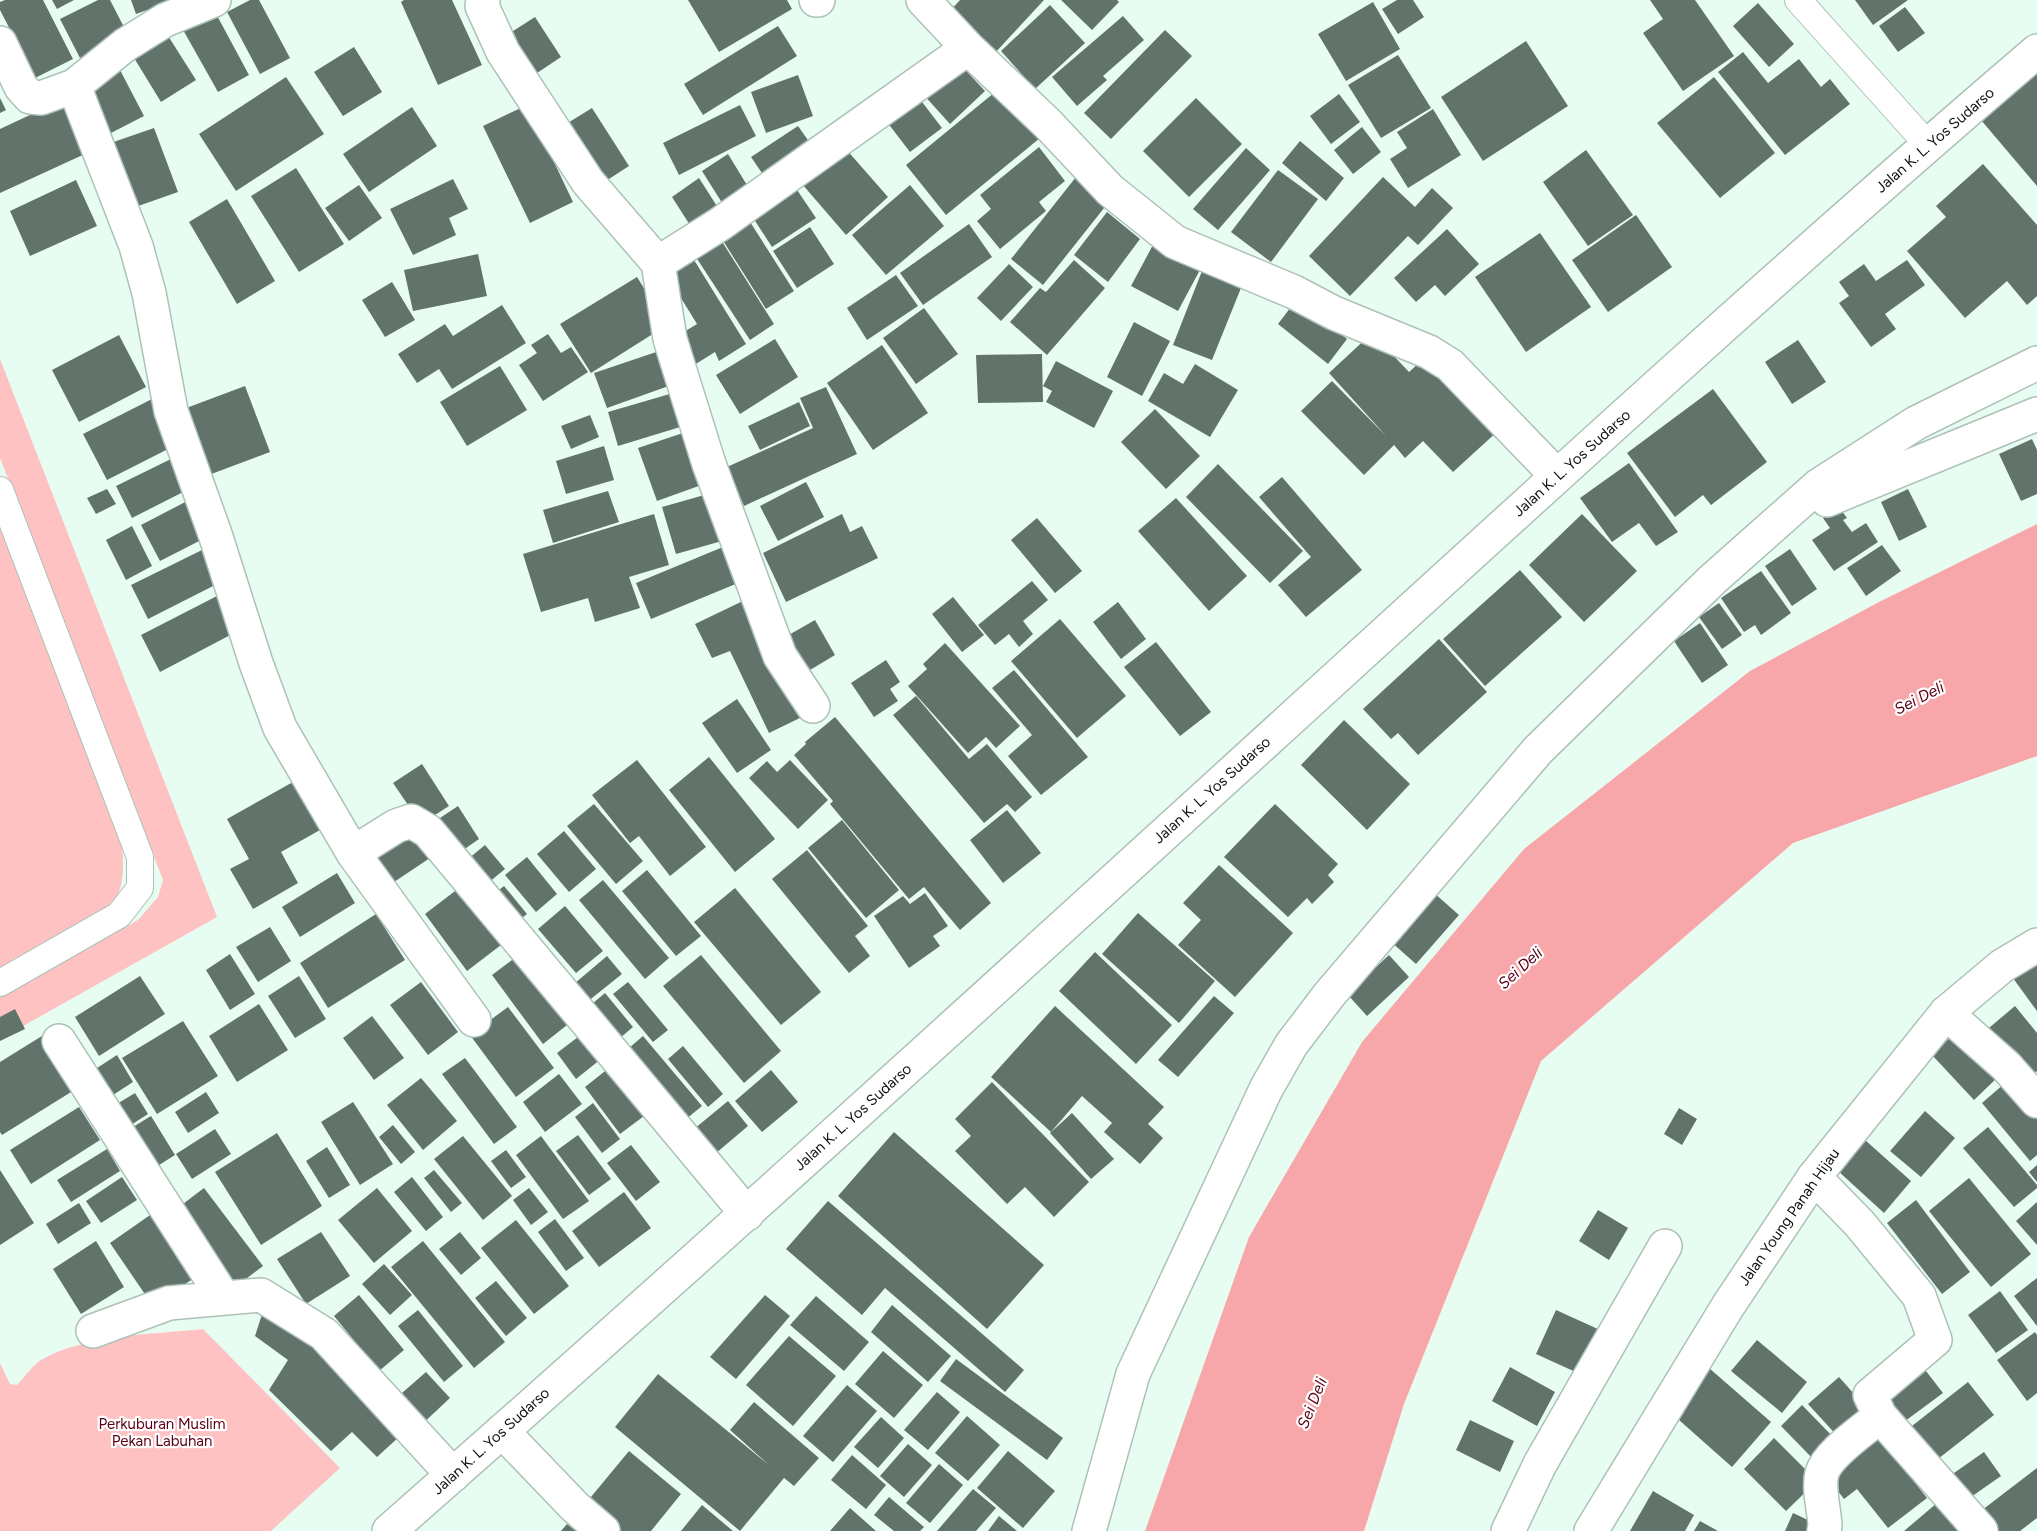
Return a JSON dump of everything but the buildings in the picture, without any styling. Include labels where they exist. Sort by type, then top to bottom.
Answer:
[{"type":"main road","points":[[0,43],[21,87],[30,97],[41,98],[74,86],[125,45],[165,20],[214,0]]},
{"type":"main road","points":[[483,0],[482,6],[503,52],[588,182],[658,264],[670,339],[709,464],[780,656],[813,706]]},
{"type":"main road","points":[[923,0],[968,48],[1048,124],[1110,190],[1175,242],[1294,292],[1334,314],[1429,352],[1450,365],[1557,476]]},
{"type":"main road","points":[[658,264],[720,224],[968,48]]},
{"type":"main road","name":"Jalan K. L. Yos Sudarso","points":[[389,1531],[747,1214],[1557,476],[1928,145],[2037,51]]},
{"type":"main road","points":[[74,86],[136,246],[149,294],[171,411],[280,728],[353,853],[474,1020]]},
{"type":"main road","points":[[1089,1531],[1133,1374],[1266,1089],[1291,1046],[1329,995],[1538,750],[1712,580],[1818,486],[1916,423],[2037,363]]},
{"type":"main road","points":[[1781,519],[1842,492],[2037,414]]},
{"type":"main road","points":[[353,853],[396,826],[411,822],[428,831],[747,1214]]},
{"type":"main road","name":"Jalan Young Panah Hijau","points":[[1591,1531],[1728,1306],[1814,1178],[1946,1013],[2002,966],[2037,945]]},
{"type":"main road","points":[[1946,1013],[2006,1066],[2037,1101]]},
{"type":"main road","points":[[59,1041],[223,1297]]},
{"type":"main road","points":[[1814,1178],[1859,1223],[1919,1296],[1935,1340],[1870,1395],[1880,1416],[1981,1531]]},
{"type":"main road","points":[[1508,1531],[1540,1464],[1665,1246]]},
{"type":"main road","points":[[93,1331],[169,1303],[261,1295],[324,1334],[453,1475]]},
{"type":"main road","points":[[1824,1531],[1822,1473],[1829,1460],[1880,1416]]},
{"type":"main road","points":[[502,1431],[575,1508],[603,1531]]},
{"type":"lane","points":[[1798,0],[1928,145]]},
{"type":"lane","points":[[0,490],[140,857],[140,888],[119,915],[0,983]]},
{"type":"green space","points":[[0,359],[217,917],[0,1039],[0,997],[138,920],[158,897],[163,880],[0,458]]},
{"type":"green space","points":[[0,517],[121,837],[123,865],[119,892],[113,901],[65,935],[0,971]]},
{"type":"green space","name":"Perkuburan Muslim Pekan Labuhan","points":[[203,1329],[340,1468],[271,1531],[0,1531],[0,1363],[10,1384],[17,1385],[39,1361],[79,1345],[121,1337]]},
{"type":"water","name":"Sei Deli","points":[[2037,524],[2037,756],[1793,843],[1541,1061],[1404,1404],[1364,1531],[1145,1531],[1249,1237],[1362,1042],[1524,849],[1750,671],[1879,602]]}]
